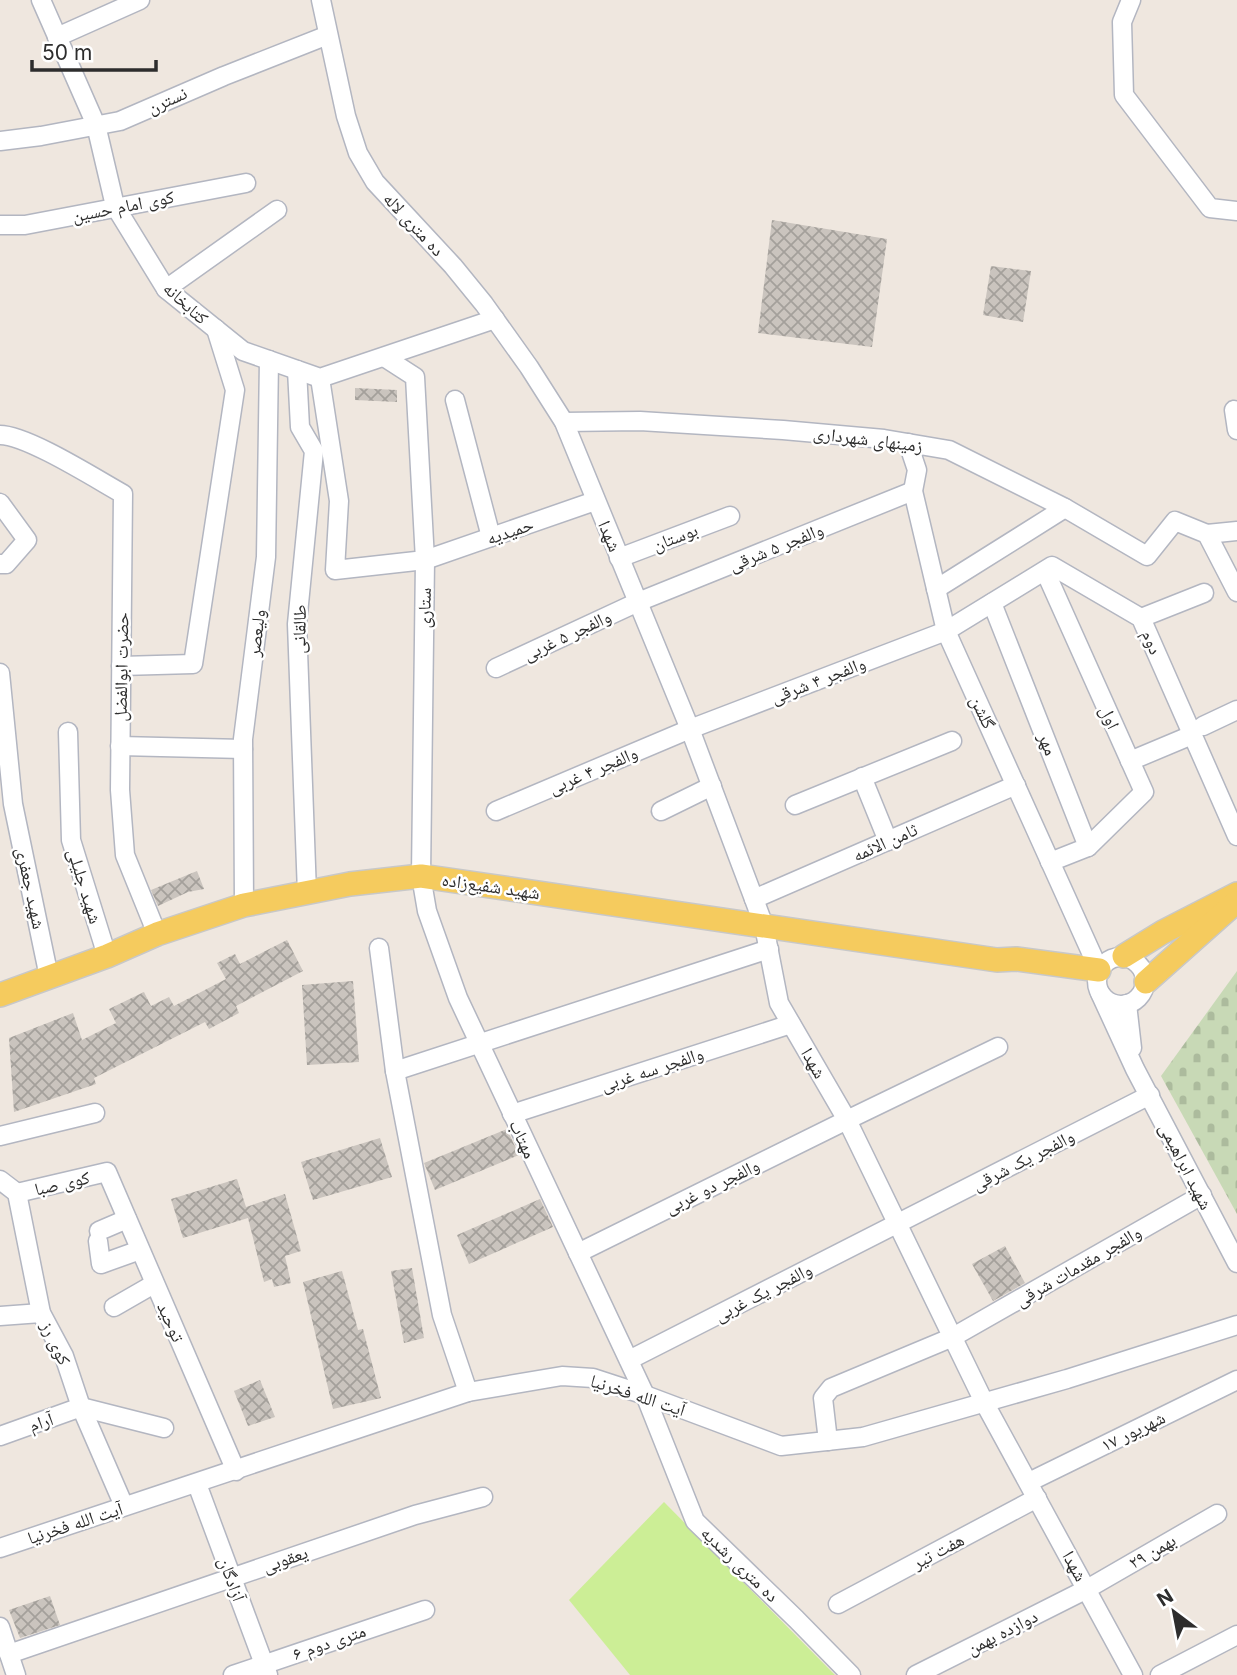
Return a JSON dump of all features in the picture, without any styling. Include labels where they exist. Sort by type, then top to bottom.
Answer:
[{"type":"main road","name":"شهید شفیع‌زاده","points":[[0,995],[107,956],[157,934],[244,905],[350,884],[421,876],[997,960],[1016,959],[1098,982]]},
{"type":"main road","points":[[1124,956],[1237,894]]},
{"type":"main road","points":[[1146,982],[1237,901]]},
{"type":"street","name":"کتابخانه","points":[[41,0],[96,125],[114,206],[166,289],[243,351],[320,378]]},
{"type":"street","points":[[57,37],[140,0]]},
{"type":"street","name":"ده متری لاله","points":[[321,0],[345,116],[358,153],[375,182],[453,266],[495,319],[564,422]]},
{"type":"street","points":[[1131,0],[1122,22],[1124,95],[1210,208],[1237,211]]},
{"type":"street","name":"نسترن","points":[[0,141],[120,121],[328,35]]},
{"type":"street","name":"کوی امام حسین","points":[[0,225],[25,225],[246,183]]},
{"type":"street","points":[[166,289],[277,210]]},
{"type":"street","points":[[320,378],[495,319]]},
{"type":"street","points":[[121,666],[193,664],[235,390],[216,329]]},
{"type":"street","name":"ستاری","points":[[384,357],[415,377],[425,560],[421,876]]},
{"type":"street","name":"ولیعصر","points":[[244,905],[243,749],[266,557],[269,360]]},
{"type":"street","name":"طالقانی","points":[[297,370],[300,426],[314,452],[297,624],[307,893]]},
{"type":"street","name":"حمیدیه","points":[[320,378],[339,500],[335,570],[425,560],[595,501]]},
{"type":"street","points":[[455,400],[491,537]]},
{"type":"street","points":[[1234,410],[1237,430]]},
{"type":"street","name":"زمینهای شهرداری","points":[[564,422],[640,421],[783,430],[949,450],[1065,509],[1147,556],[1175,521],[1207,534]]},
{"type":"street","name":"شهدا","points":[[564,422],[690,729],[764,926],[779,1003],[847,1120],[984,1402],[1133,1675]]},
{"type":"street","name":"حضرت ابوالفضل","points":[[0,435],[9,435],[35,446],[123,494],[120,790],[125,855],[157,934]]},
{"type":"street","name":"گلشن","points":[[908,443],[917,471],[913,491],[946,631],[1050,862],[1098,982]]},
{"type":"street","name":"والفجر ۵ شرقی","points":[[638,602],[913,491]]},
{"type":"street","points":[[0,503],[27,540],[6,564],[0,564]]},
{"type":"street","points":[[936,589],[1065,509]]},
{"type":"street","name":"بوستان","points":[[619,558],[730,516]]},
{"type":"street","points":[[1236,585],[1207,534],[1237,531]]},
{"type":"street","name":"دوم","points":[[1045,571],[1052,566],[1141,618],[1197,730],[1237,836]]},
{"type":"street","points":[[946,631],[1045,571]]},
{"type":"street","name":"اول","points":[[1045,571],[1144,792],[1088,847]]},
{"type":"street","points":[[1141,618],[1204,593]]},
{"type":"street","name":"والفجر ۵ غربی","points":[[496,668],[638,602]]},
{"type":"street","name":"مهر","points":[[992,603],[1088,847]]},
{"type":"street","name":"والفجر ۴ شرقی","points":[[690,729],[946,631]]},
{"type":"street","name":"شهید جعفری","points":[[0,673],[13,804],[49,977]]},
{"type":"street","points":[[1130,761],[1237,710]]},
{"type":"street","name":"والفجر ۴ غربی","points":[[496,811],[690,729]]},
{"type":"street","name":"شهید جلیلی","points":[[68,732],[71,840],[107,956]]},
{"type":"street","points":[[795,805],[952,741]]},
{"type":"street","points":[[120,746],[243,749]]},
{"type":"street","points":[[862,777],[888,841]]},
{"type":"street","name":"ثامن الائمه","points":[[754,899],[1016,785]]},
{"type":"street","points":[[661,811],[712,786]]},
{"type":"street","points":[[1050,862],[1088,847]]},
{"type":"street","name":"مهتاب","points":[[421,876],[427,911],[439,951],[479,1044],[645,1395]]},
{"type":"street","points":[[379,948],[396,1071],[442,1315],[468,1392]]},
{"type":"street","points":[[396,1071],[769,949]]},
{"type":"street","points":[[1124,956],[1137,962],[1146,982],[1138,999],[1126,1004],[1111,1003],[1098,982],[1109,960],[1124,956]]},
{"type":"street","name":"شهید ابراهیمی","points":[[1098,982],[1135,1069],[1237,1263]]},
{"type":"street","name":"شهید ابراهیمی","points":[[1126,1004],[1135,1069]]},
{"type":"street","name":"والفجر سه غربی","points":[[512,1115],[791,1024]]},
{"type":"street","name":"والفجر دو غربی","points":[[578,1253],[998,1047]]},
{"type":"street","name":"والفجر یک شرقی","points":[[897,1224],[1150,1096]]},
{"type":"street","points":[[0,1136],[95,1113]]},
{"type":"street","name":"کوی صبا","points":[[16,1193],[107,1172]]},
{"type":"street","name":"توحید","points":[[107,1172],[236,1471]]},
{"type":"street","points":[[0,1180],[16,1193]]},
{"type":"street","name":"کوی رز","points":[[16,1193],[41,1313],[64,1356],[81,1407],[124,1506]]},
{"type":"street","name":"والفجر مقدمات شرقی","points":[[828,1441],[823,1398],[831,1388],[953,1338],[1202,1195]]},
{"type":"street","points":[[127,1219],[99,1236],[101,1264],[140,1250]]},
{"type":"street","name":"والفجر یک غربی","points":[[629,1360],[897,1224]]},
{"type":"street","points":[[114,1307],[154,1284]]},
{"type":"street","points":[[0,1316],[41,1313]]},
{"type":"street","name":"آیت الله فخرنیا","points":[[0,1548],[468,1392],[562,1376],[593,1378],[781,1446],[863,1437],[1237,1325]]},
{"type":"street","name":"۱۷ شهریور","points":[[1033,1490],[1237,1380]]},
{"type":"street","name":"ده متری رشدیه","points":[[645,1395],[695,1521],[850,1675]]},
{"type":"street","points":[[81,1407],[164,1427]]},
{"type":"street","name":"آرام","points":[[0,1436],[81,1407]]},
{"type":"street","name":"آزادگان","points":[[197,1484],[266,1670]]},
{"type":"street","name":"هفت تیر","points":[[838,1604],[1033,1490]]},
{"type":"street","name":"یعقوبی","points":[[9,1654],[415,1515],[483,1497]]},
{"type":"street","name":"۲۹ بهمن","points":[[1087,1589],[1217,1514]]},
{"type":"street","name":"دوازده بهمن","points":[[916,1675],[1087,1589]]},
{"type":"street","name":"۶ متری دوم","points":[[233,1675],[266,1670],[425,1610]]},
{"type":"street","points":[[0,1627],[16,1675]]},
{"type":"street","points":[[1160,1675],[1237,1635]]},
{"type":"green space","points":[[1237,971],[1237,1214],[1161,1076]]},
{"type":"green space","points":[[664,1502],[835,1675],[630,1675],[569,1600]]},
{"type":"building","points":[[772,220],[887,239],[872,347],[758,333]]},
{"type":"building","points":[[991,266],[1031,271],[1023,322],[983,315]]},
{"type":"building","points":[[355,388],[397,390],[397,402],[355,400]]},
{"type":"building","points":[[197,871],[204,889],[188,892],[158,906],[151,890]]},
{"type":"building","points":[[287,940],[303,971],[236,1006],[239,1013],[209,1029],[205,1022],[94,1078],[96,1084],[14,1112],[9,1038],[73,1013],[82,1040],[116,1023],[109,1009],[144,992],[151,1006],[169,997],[174,1006],[226,979],[217,963],[235,954],[240,964]]},
{"type":"building","points":[[353,981],[359,1062],[307,1065],[302,985]]},
{"type":"building","points":[[507,1129],[519,1155],[435,1190],[424,1163]]},
{"type":"building","points":[[380,1138],[392,1177],[313,1200],[301,1162]]},
{"type":"building","points":[[237,1179],[246,1207],[285,1194],[301,1251],[285,1256],[291,1283],[274,1287],[272,1279],[264,1282],[248,1218],[183,1238],[171,1199]]},
{"type":"building","points":[[540,1199],[553,1227],[469,1264],[457,1235]]},
{"type":"building","points":[[1005,1246],[1025,1283],[993,1301],[972,1264]]},
{"type":"building","points":[[412,1268],[424,1338],[404,1343],[391,1271]]},
{"type":"building","points":[[342,1271],[358,1330],[363,1329],[381,1398],[333,1409],[303,1282]]},
{"type":"building","points":[[260,1380],[275,1417],[248,1426],[234,1391]]},
{"type":"building","points":[[50,1596],[60,1625],[20,1638],[9,1610]]}]
